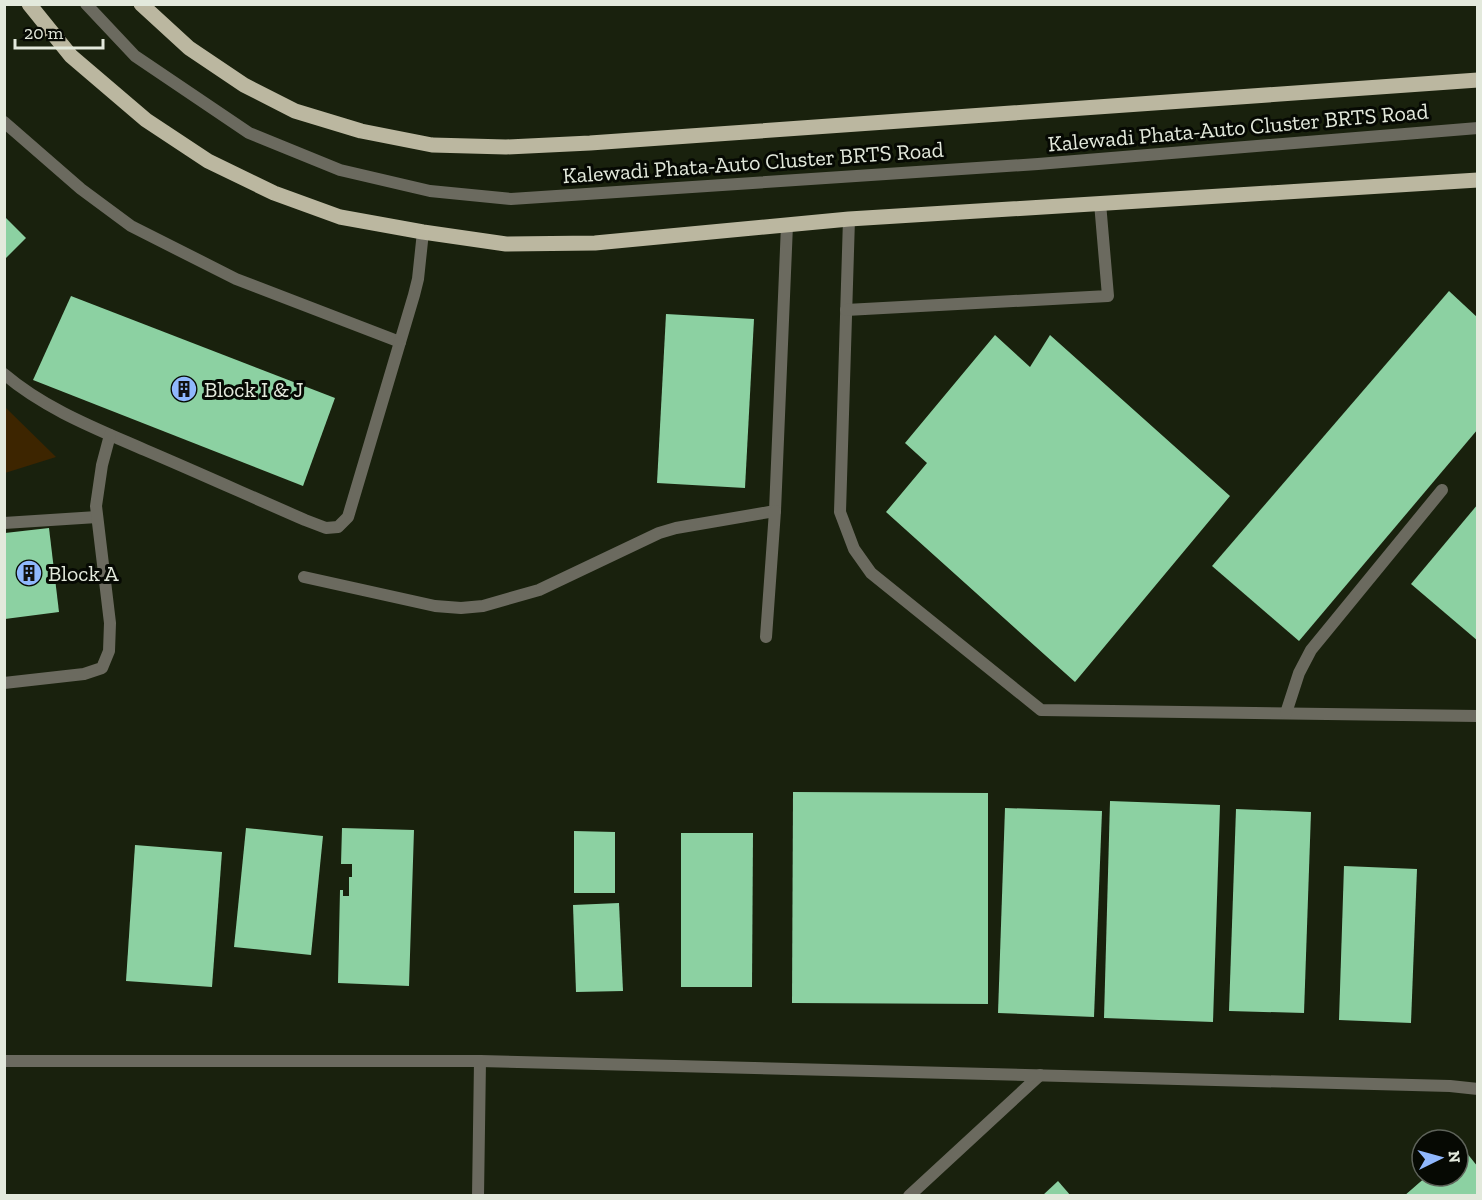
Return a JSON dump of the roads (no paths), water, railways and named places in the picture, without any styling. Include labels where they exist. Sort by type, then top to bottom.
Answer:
[{"type":"main road","points":[[29,4],[71,56],[146,120],[208,161],[274,193],[340,217],[506,244],[595,243],[849,219],[1478,180]]},
{"type":"main road","points":[[141,4],[189,48],[244,85],[295,111],[361,131],[432,145],[506,147],[590,143],[1478,80]]},
{"type":"street","name":"Kalewadi Phata-Auto Cluster BRTS Road","points":[[86,4],[135,56],[249,133],[340,170],[430,192],[511,199],[1038,164],[1478,128]]},
{"type":"street","points":[[4,122],[81,189],[131,226],[236,279],[400,342]]},
{"type":"street","points":[[846,310],[1108,296],[1100,203]]},
{"type":"street","points":[[849,219],[840,512],[854,549],[871,573],[1041,710],[1478,716]]},
{"type":"street","points":[[766,637],[775,510],[787,225]]},
{"type":"street","points":[[4,374],[54,409],[110,435],[305,520],[326,528],[338,527],[348,518],[414,295],[423,232]]},
{"type":"street","points":[[4,682],[84,674],[102,668],[109,651],[110,623],[96,506],[102,465],[110,435]]},
{"type":"street","points":[[1286,714],[1299,673],[1311,650],[1442,489]]},
{"type":"street","points":[[304,577],[435,606],[461,608],[483,606],[539,590],[659,533],[775,510]]},
{"type":"street","points":[[4,523],[97,518]]},
{"type":"street","points":[[4,1061],[480,1061],[1450,1086],[1478,1089]]},
{"type":"street","points":[[478,1196],[480,1061]]},
{"type":"street","points":[[909,1196],[1040,1075]]},
{"type":"place","name":"Block I & J","points":[[184,389]]},
{"type":"place","name":"Block A","points":[[29,573]]}]
